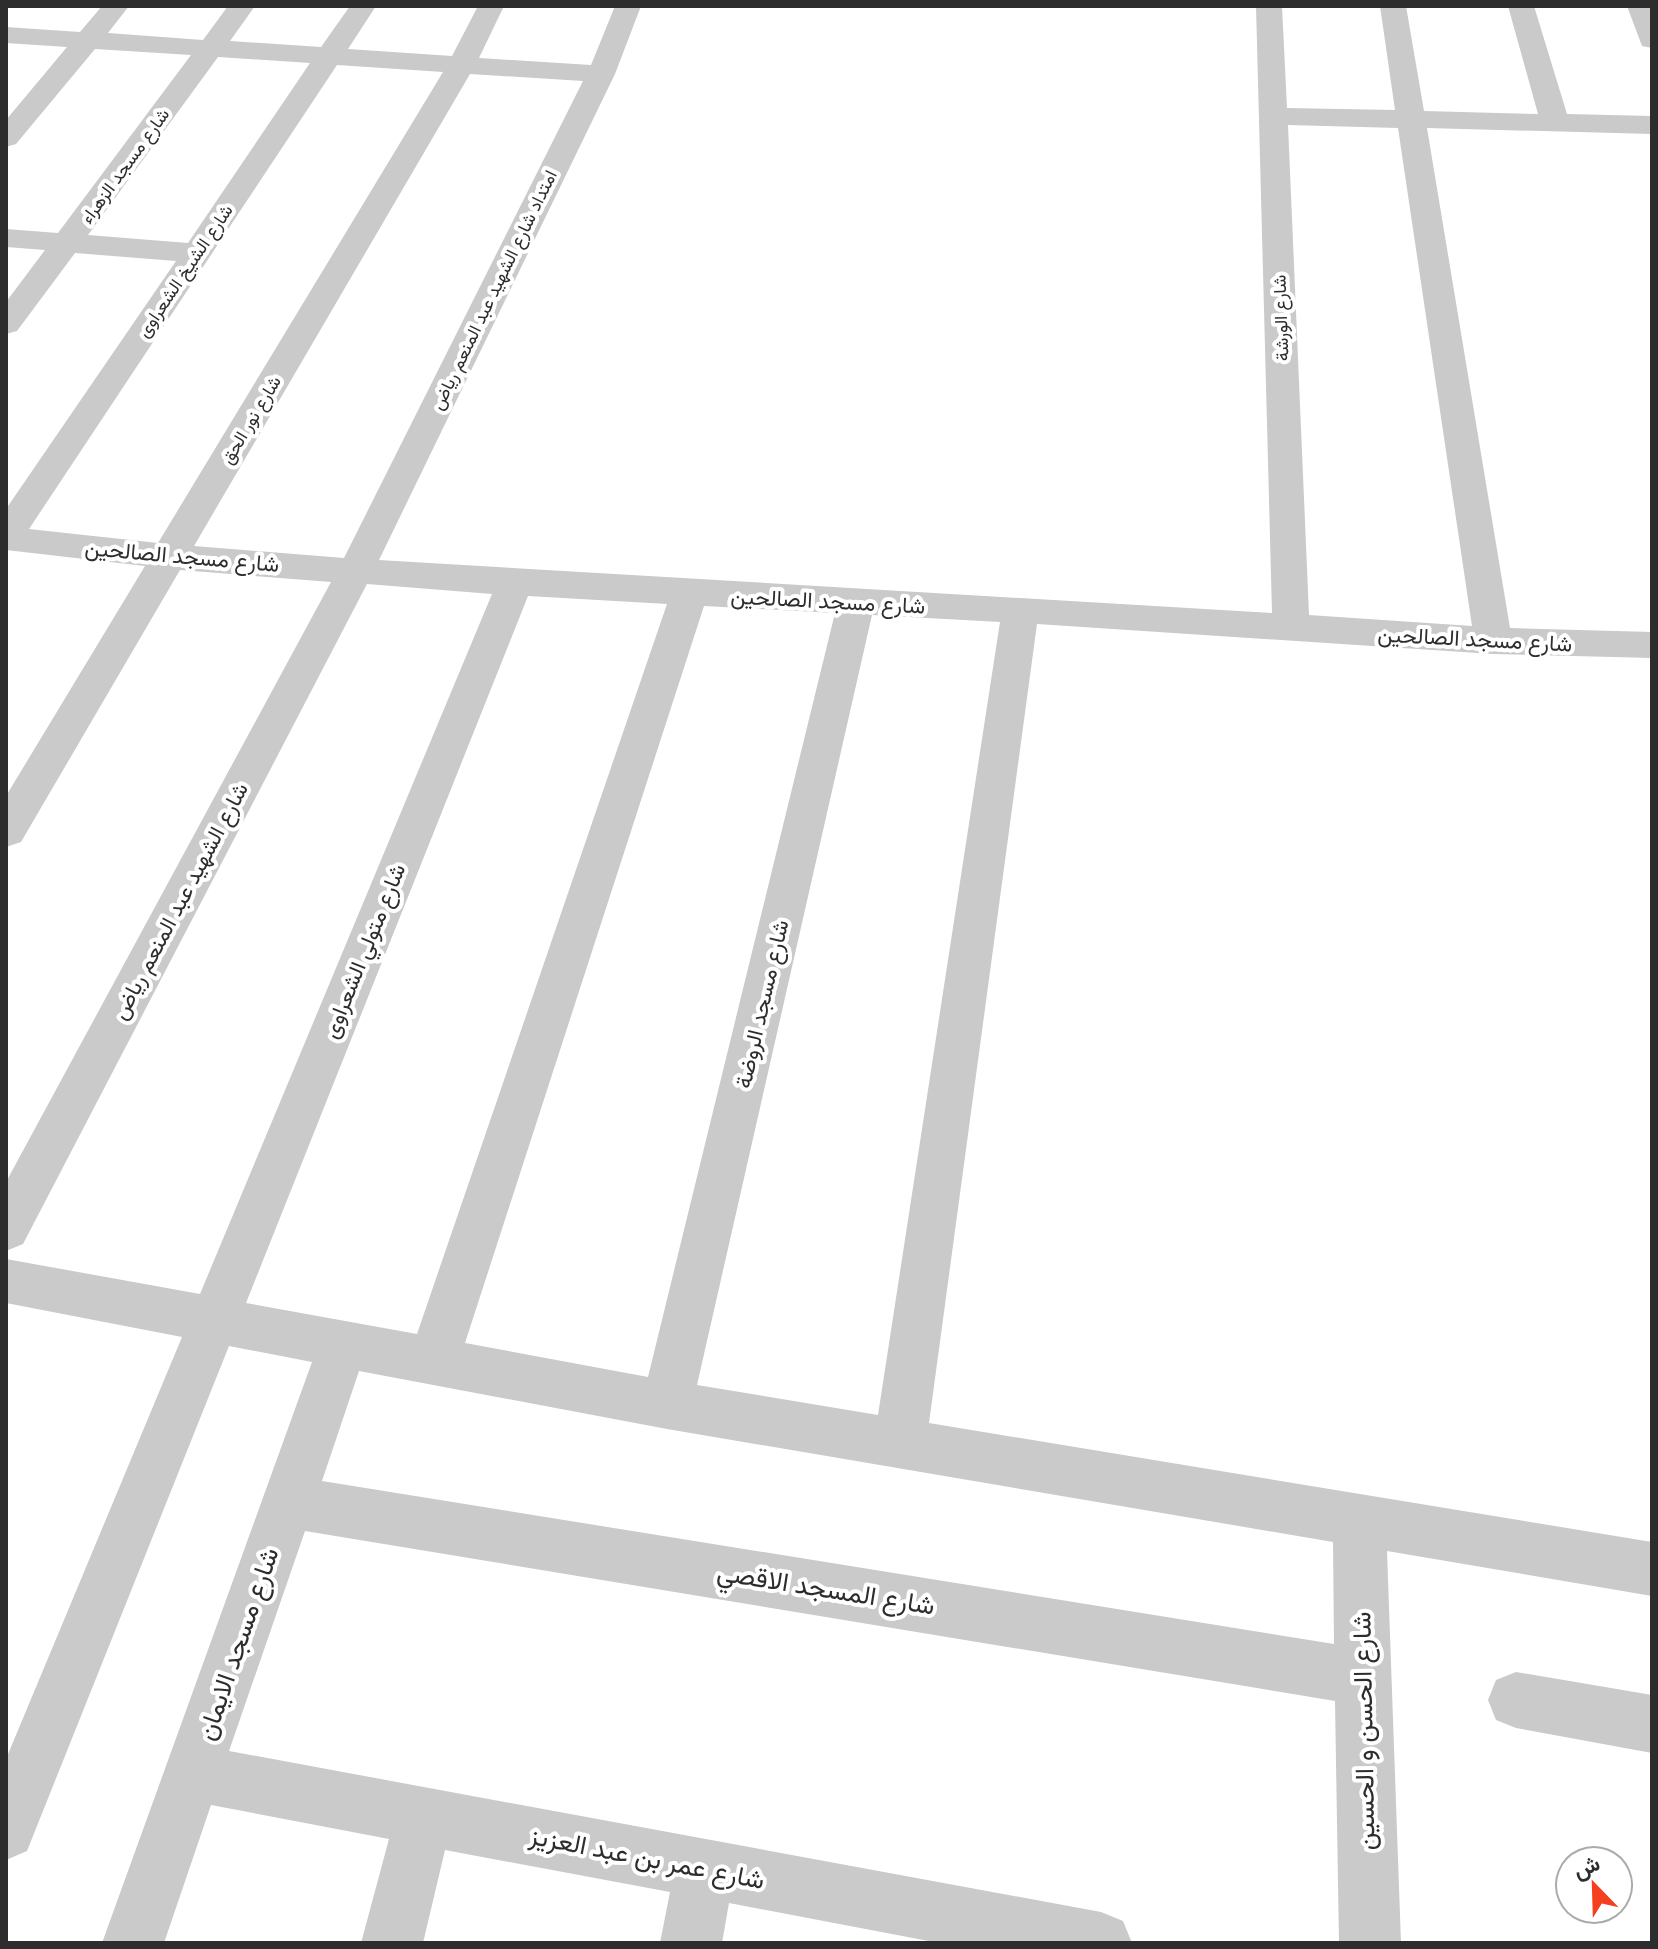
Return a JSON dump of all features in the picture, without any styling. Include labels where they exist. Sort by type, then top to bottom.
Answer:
[{"type":"street","points":[[6,138],[116,6]]},
{"type":"street","name":"شارع مسجد الزهراء","points":[[6,324],[242,6]]},
{"type":"street","name":"شارع الشيخ الشعراوى","points":[[6,537],[363,6]]},
{"type":"street","name":"شارع نور الحق","points":[[6,831],[462,64],[491,6]]},
{"type":"street","name":"امتداد شارع الشهيد عبد المنعم رياض","points":[[355,572],[601,74],[628,6]]},
{"type":"street","name":"شارع الورشة","points":[[1269,6],[1291,629]]},
{"type":"street","points":[[1393,6],[1408,122],[1493,641]]},
{"type":"street","points":[[1521,6],[1555,124]]},
{"type":"street","points":[[1640,6],[1652,40]]},
{"type":"street","points":[[6,35],[601,74]]},
{"type":"street","points":[[1275,116],[1408,122],[1652,125]]},
{"type":"street","points":[[6,238],[197,253]]},
{"type":"street","name":"شارع مسجد الصالحين","points":[[6,537],[170,557],[515,583],[1200,621],[1493,641],[1652,645]]},
{"type":"street","name":"شارع الشهيد عبد المنعم رياض","points":[[6,1229],[355,572]]},
{"type":"street","name":"شارع متولي الشعراوى","points":[[6,1830],[515,583]]},
{"type":"street","points":[[433,1362],[690,592]]},
{"type":"street","name":"شارع مسجد الروضة","points":[[667,1405],[856,603]]},
{"type":"street","points":[[900,1443],[1020,612]]},
{"type":"street","points":[[6,1281],[667,1405],[1652,1569]]},
{"type":"street","name":"شارع مسجد الايمان","points":[[133,1943],[343,1345]]},
{"type":"street","name":"شارع المسجد الاقصي","points":[[288,1502],[1363,1677]]},
{"type":"street","name":"شارع الحسن و الحسين","points":[[1359,1519],[1370,1943]]},
{"type":"street","points":[[1516,1700],[1652,1724]]},
{"type":"street","name":"شارع عمر بن عبد العزيز","points":[[193,1773],[1101,1943]]},
{"type":"street","points":[[392,1943],[424,1817]]},
{"type":"street","points":[[691,1943],[705,1869]]}]
